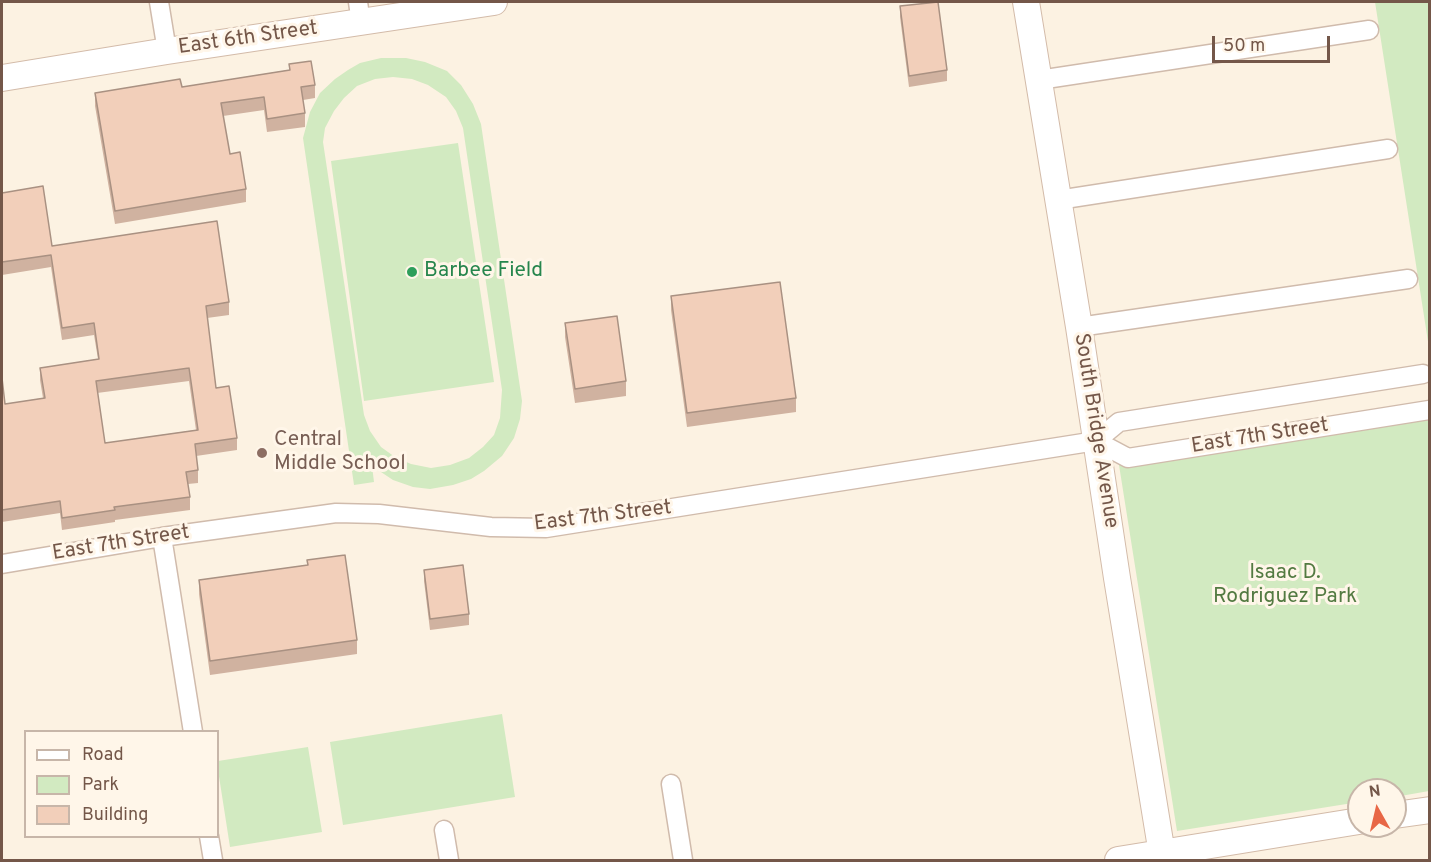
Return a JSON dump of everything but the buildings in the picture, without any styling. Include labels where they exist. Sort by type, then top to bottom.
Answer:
[{"type":"street","points":[[159,2],[167,51]]},
{"type":"street","name":"East 6th Street","points":[[2,78],[167,51],[359,12],[494,2]]},
{"type":"street","name":"South Bridge Avenue","points":[[1026,2],[1162,857]]},
{"type":"street","points":[[1039,80],[1369,30]]},
{"type":"street","points":[[1058,200],[1388,149]]},
{"type":"street","points":[[1079,327],[1408,279]]},
{"type":"street","name":"East 7th Street","points":[[2,564],[162,537],[336,513],[379,514],[491,527],[546,528],[1096,441],[1119,422],[1423,374]]},
{"type":"street","name":"East 7th Street","points":[[1096,441],[1128,458],[1429,410]]},
{"type":"street","points":[[162,537],[193,730]]},
{"type":"street","points":[[671,784],[683,861]]},
{"type":"street","points":[[1407,813],[1430,810]]},
{"type":"street","points":[[1118,861],[1162,857],[1347,823]]},
{"type":"street","points":[[444,830],[449,861]]},
{"type":"street","points":[[209,838],[213,861]]},
{"type":"green space","points":[[1375,2],[1429,2],[1429,348]]},
{"type":"green space","points":[[381,58],[406,58],[425,62],[447,71],[461,85],[473,104],[481,124],[522,401],[520,419],[514,438],[502,456],[471,479],[453,485],[430,489],[413,487],[393,480],[372,466],[374,482],[354,485],[303,138],[310,112],[320,93],[335,79],[360,63]],"holes":[[[393,77],[412,79],[428,85],[446,97],[456,111],[463,128],[502,390],[500,418],[494,435],[469,458],[450,465],[431,468],[411,464],[381,447],[370,431],[364,415],[323,142],[325,128],[334,111],[357,86],[375,79]]]},
{"type":"green space","name":"Barbee Field","points":[[458,143],[494,382],[364,401],[331,161]]},
{"type":"green space","name":"Isaac D. Rodriguez Park","points":[[1429,415],[1429,791],[1407,795],[1407,778],[1347,778],[1347,804],[1177,831],[1119,465]]},
{"type":"green space","points":[[502,714],[515,797],[343,825],[330,742]]},
{"type":"green space","points":[[308,747],[322,832],[230,847],[219,776],[219,761]]},
{"type":"place","name":"Barbee Field","points":[[412,272]]},
{"type":"place","name":"Central Middle School","points":[[262,453]]}]
